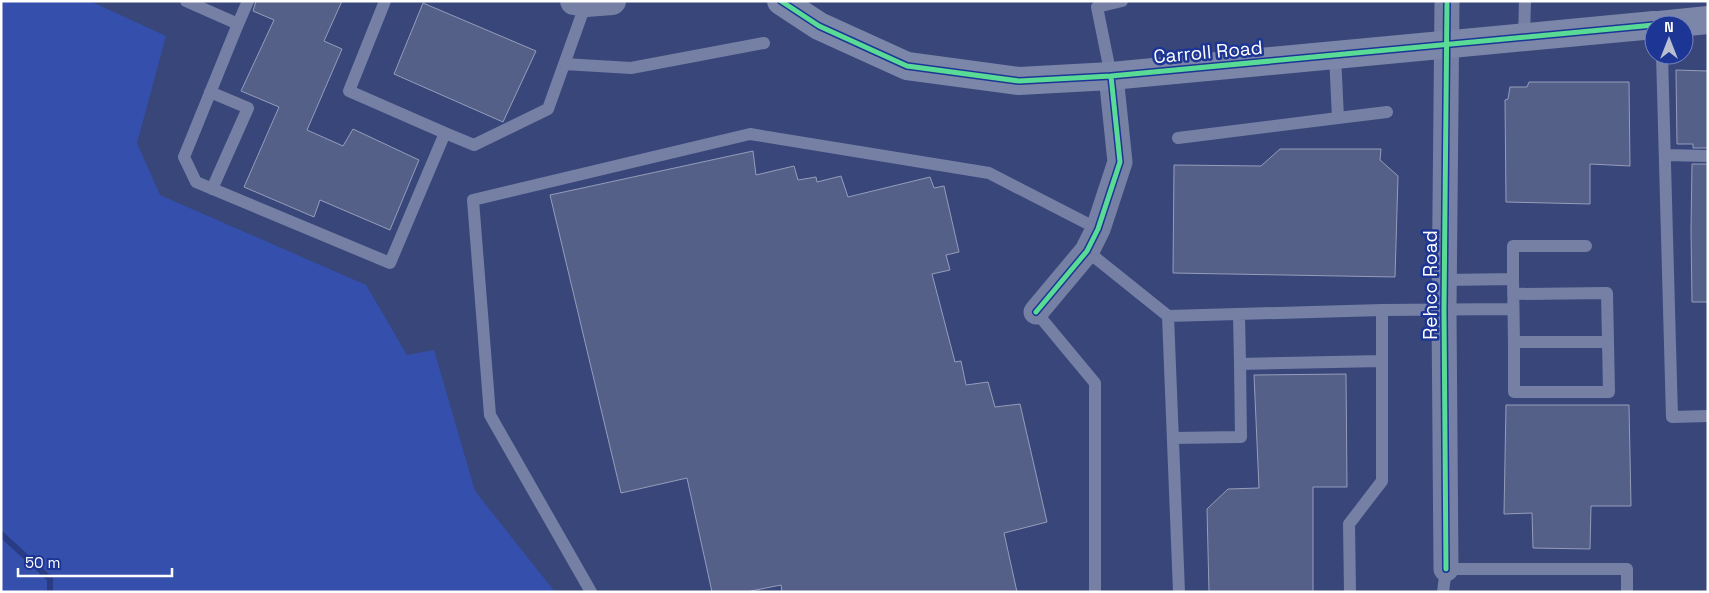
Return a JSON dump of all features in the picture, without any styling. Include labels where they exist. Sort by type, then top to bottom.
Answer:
[{"type":"main road","name":"Carroll Road","points":[[781,1],[819,26],[907,66],[1019,81],[1111,76],[1644,26]]},
{"type":"main road","points":[[1694,21],[1708,20]]},
{"type":"street","name":"Rehco Road","points":[[1445,580],[1444,310],[1447,1]]},
{"type":"street","points":[[1036,312],[1087,251],[1098,229],[1120,162],[1111,76]]},
{"type":"lane","points":[[186,1],[238,24]]},
{"type":"lane","points":[[248,1],[184,157],[196,182],[390,263],[445,133]]},
{"type":"lane","points":[[385,1],[349,91],[474,144],[548,109],[564,64],[591,2]]},
{"type":"lane","points":[[1111,76],[1097,7],[1122,1]]},
{"type":"lane","points":[[1524,37],[1525,1]]},
{"type":"lane","points":[[564,64],[631,68],[764,43]]},
{"type":"lane","points":[[1335,55],[1338,118]]},
{"type":"lane","points":[[1662,65],[1672,417],[1708,416]]},
{"type":"lane","points":[[210,92],[248,108],[212,189]]},
{"type":"lane","points":[[1178,138],[1387,112]]},
{"type":"lane","points":[[591,592],[490,415],[473,200],[750,134],[989,173],[1098,229]]},
{"type":"lane","points":[[1665,155],[1708,156]]},
{"type":"lane","points":[[1513,294],[1607,293],[1608,392],[1514,392],[1513,309],[1513,294],[1513,279],[1513,246],[1586,246]]},
{"type":"lane","points":[[1087,251],[1168,316],[1382,310],[1513,309]]},
{"type":"lane","points":[[1445,280],[1513,279]]},
{"type":"lane","points":[[1350,592],[1349,524],[1382,481],[1382,310]]},
{"type":"lane","points":[[1036,312],[1095,383],[1095,592]]},
{"type":"lane","points":[[1173,438],[1242,437],[1239,314]]},
{"type":"lane","points":[[1168,316],[1179,592]]},
{"type":"lane","points":[[1514,342],[1608,342]]},
{"type":"lane","points":[[1240,364],[1382,361]]},
{"type":"lane","points":[[1445,580],[1627,569],[1627,592]]},
{"type":"shaded area","points":[[1,1],[90,1],[166,36],[137,143],[160,195],[366,285],[407,355],[434,350],[475,491],[555,592],[1,592]]},
{"type":"building","points":[[256,1],[342,1],[324,41],[342,49],[307,130],[343,146],[353,129],[419,160],[390,230],[320,200],[314,217],[244,187],[279,107],[241,91],[274,20],[253,11]]},
{"type":"building","points":[[423,3],[536,51],[503,122],[394,74]]},
{"type":"building","points":[[1676,70],[1708,71],[1708,148],[1693,148],[1693,144],[1677,144]]},
{"type":"building","points":[[1529,82],[1629,82],[1630,166],[1590,164],[1590,204],[1506,202],[1505,100],[1508,99],[1510,87],[1527,87]]},
{"type":"building","points":[[1280,149],[1381,149],[1380,160],[1398,176],[1395,277],[1173,273],[1174,165],[1261,166]]},
{"type":"building","points":[[753,151],[756,175],[794,166],[798,180],[816,177],[817,182],[841,176],[848,197],[930,177],[934,188],[944,186],[959,252],[946,255],[950,270],[932,274],[955,362],[961,361],[966,385],[988,382],[995,407],[1020,404],[1047,522],[1004,533],[1017,592],[782,592],[781,585],[746,592],[712,592],[687,478],[621,493],[550,195]]},
{"type":"building","points":[[1692,164],[1708,164],[1708,302],[1692,302]]},
{"type":"building","points":[[1346,374],[1347,487],[1313,487],[1313,592],[1209,592],[1207,509],[1228,489],[1259,488],[1254,375]]},
{"type":"building","points":[[1506,405],[1629,405],[1631,506],[1591,506],[1590,549],[1533,548],[1532,513],[1504,514]]},
{"type":"waterway","points":[[1,534],[50,579],[50,592]]},
{"type":"cycle path","points":[[781,1],[819,26],[907,66],[1019,81],[1111,76],[1644,26]]},
{"type":"cycle path","points":[[1446,569],[1444,310],[1447,1]]},
{"type":"cycle path","points":[[1036,312],[1087,251],[1098,229],[1120,162],[1111,76]]}]
